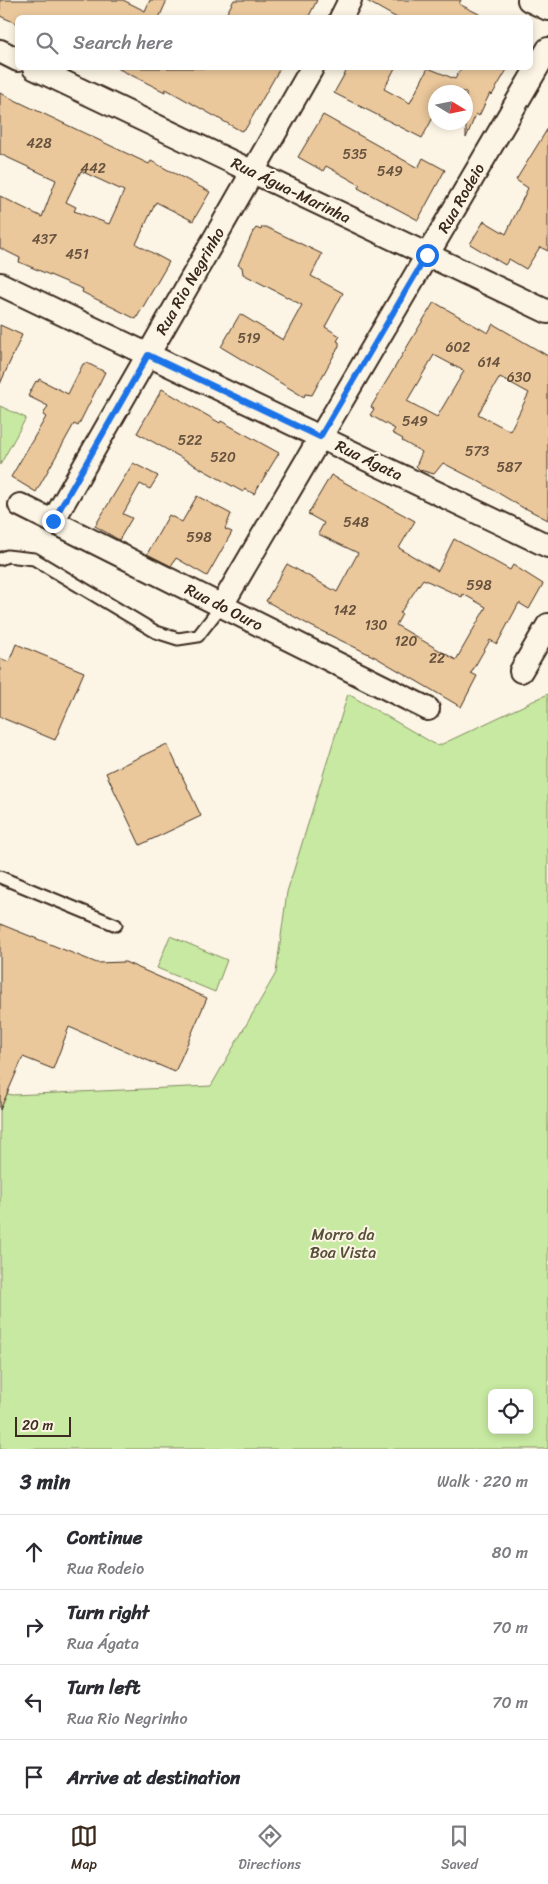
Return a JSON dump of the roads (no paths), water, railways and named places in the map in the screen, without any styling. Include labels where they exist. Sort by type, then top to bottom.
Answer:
[{"type":"street","points":[[342,15],[350,0]]},
{"type":"street","points":[[530,0],[548,9]]},
{"type":"street","name":"Rua Rodeio","points":[[222,605],[548,49]]},
{"type":"street","points":[[0,51],[15,58]]},
{"type":"street","name":"Rua Água-Marinha","points":[[38,70],[548,312]]},
{"type":"street","name":"Rua Rio Negrinho","points":[[53,521],[311,70]]},
{"type":"street","name":"Rua Ágata","points":[[0,284],[548,546]]},
{"type":"street","name":"Rua do Ouro","points":[[20,505],[428,709]]},
{"type":"street","points":[[521,671],[548,625]]},
{"type":"lane","points":[[0,559],[7,556],[34,559],[156,632],[178,639],[198,636],[222,605]]},
{"type":"lane","points":[[0,877],[116,925]]},
{"type":"park label","name":"Morro da Boa Vista","points":[[343,1243]]}]
